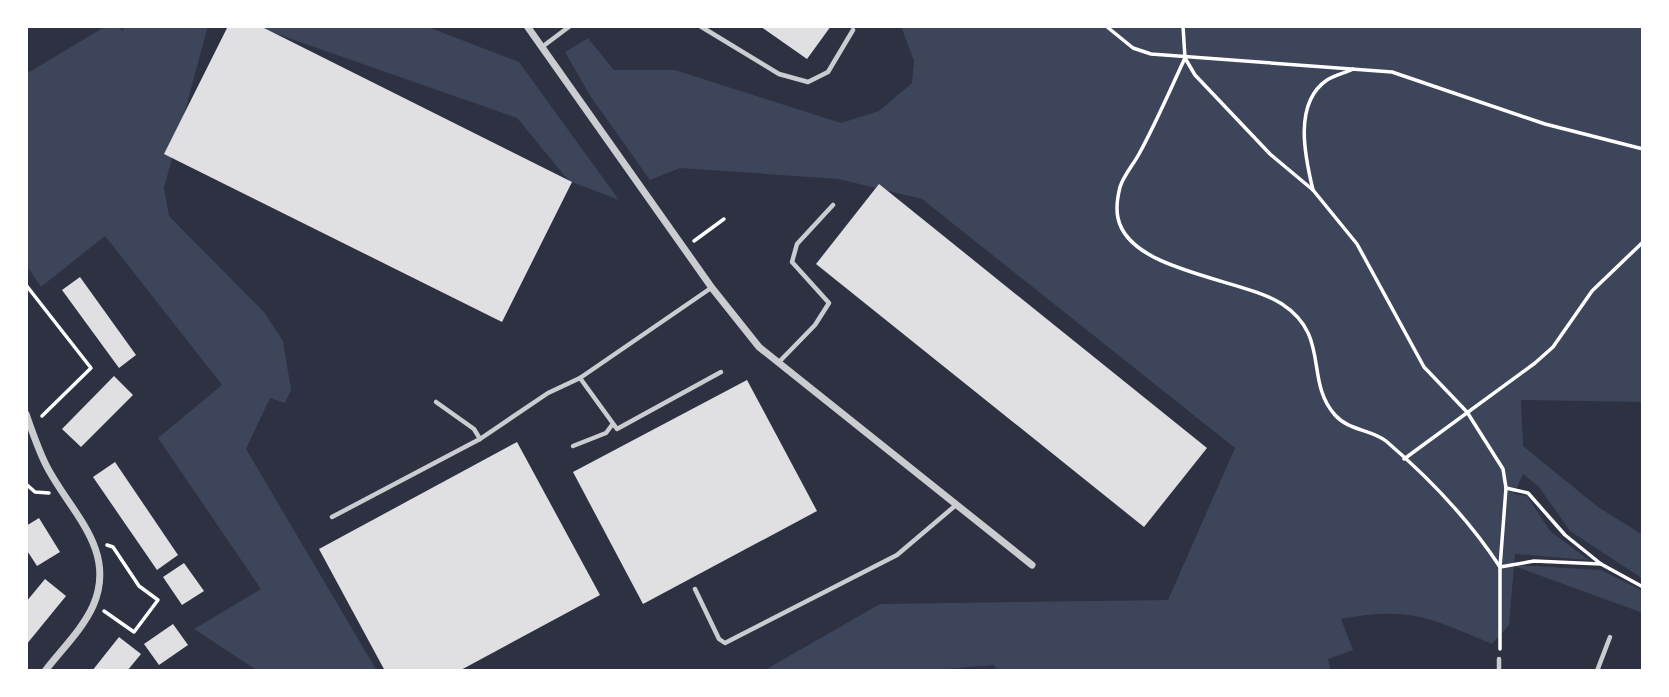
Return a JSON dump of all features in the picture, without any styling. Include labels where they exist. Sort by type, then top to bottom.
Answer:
[{"type":"street","points":[[527,26],[712,288],[759,346],[1032,565]]},
{"type":"street","points":[[26,414],[45,464],[94,542],[100,573],[94,604],[45,671]]},
{"type":"lane","points":[[542,47],[570,26]]},
{"type":"lane","points":[[700,26],[779,74],[808,82],[828,72],[853,30]]},
{"type":"lane","points":[[779,362],[815,325],[829,303],[792,262],[797,244],[833,205]]},
{"type":"lane","points":[[332,517],[480,439],[548,393],[580,378],[712,288]]},
{"type":"lane","points":[[580,378],[617,429],[721,372]]},
{"type":"lane","points":[[436,402],[474,429],[480,439]]},
{"type":"lane","points":[[573,446],[606,433],[612,425]]},
{"type":"lane","points":[[695,589],[719,639],[725,643],[897,555],[957,504]]},
{"type":"lane","points":[[1597,671],[1610,637]]},
{"type":"lane","points":[[1499,660],[1499,671]]},
{"type":"path","points":[[1106,26],[1133,48],[1185,58],[1392,72],[1545,124],[1643,149]]},
{"type":"path","points":[[1183,26],[1185,58],[1195,75],[1270,154],[1313,190],[1357,244],[1424,367],[1467,412],[1503,469],[1506,488],[1500,567],[1499,660]]},
{"type":"path","points":[[1185,58],[1120,188],[1118,219],[1124,232],[1133,244],[1168,264],[1265,295],[1296,314],[1306,325],[1313,341],[1323,394],[1336,416],[1347,425],[1384,439],[1478,533],[1500,567]]},
{"type":"path","points":[[1313,190],[1305,140],[1310,102],[1328,80],[1355,69]]},
{"type":"path","points":[[684,249],[724,219]]},
{"type":"path","points":[[1404,459],[1467,412],[1515,381],[1553,346],[1592,291],[1643,242]]},
{"type":"path","points":[[26,285],[91,368],[31,427]]},
{"type":"path","points":[[1506,488],[1528,493],[1564,535],[1601,564],[1643,587]]},
{"type":"path","points":[[94,542],[113,547],[139,586],[158,600],[134,632],[94,604]]},
{"type":"path","points":[[1500,567],[1534,561],[1601,564]]},
{"type":"shaded area","points":[[106,26],[118,26],[123,31],[124,26],[208,26],[164,188],[169,216],[264,312],[283,341],[291,390],[285,403],[270,398],[246,449],[377,671],[258,671],[194,629],[261,589],[158,438],[222,385],[105,236],[41,287],[26,265],[26,74]]},
{"type":"shaded area","points":[[254,26],[425,26],[519,62],[619,200],[569,181],[517,118]]},
{"type":"shaded area","points":[[901,26],[1643,26],[1643,402],[1521,400],[1523,446],[1598,507],[1643,535],[1643,579],[1570,531],[1539,487],[1523,474],[1514,494],[1527,496],[1550,531],[1589,560],[1515,554],[1514,565],[1601,570],[1643,591],[1643,613],[1514,566],[1509,625],[1492,644],[1435,621],[1403,614],[1341,619],[1353,650],[1328,659],[1331,671],[997,671],[994,665],[922,671],[763,671],[880,604],[1168,600],[1235,448],[922,199],[838,179],[680,168],[650,180],[591,97],[565,52],[588,38],[614,70],[675,70],[841,123],[879,111],[912,83],[914,61]]},
{"type":"building","points":[[228,26],[260,26],[572,182],[502,322],[164,154]]},
{"type":"building","points":[[760,26],[831,26],[807,59]]},
{"type":"building","points":[[879,184],[1207,448],[1144,527],[816,264]]},
{"type":"building","points":[[80,277],[136,355],[119,368],[62,290]]},
{"type":"building","points":[[114,376],[133,395],[81,447],[62,429]]},
{"type":"building","points":[[747,380],[817,511],[643,604],[573,472]]},
{"type":"building","points":[[517,442],[600,595],[459,671],[385,671],[319,549]]},
{"type":"building","points":[[115,462],[178,555],[157,570],[93,477]]},
{"type":"building","points":[[39,518],[60,552],[37,566],[26,549],[26,526]]},
{"type":"building","points":[[184,563],[204,591],[182,605],[163,577]]},
{"type":"building","points":[[45,579],[66,596],[26,645],[26,602]]},
{"type":"building","points":[[173,624],[188,645],[159,665],[144,644]]},
{"type":"building","points":[[119,637],[141,654],[127,671],[92,671]]}]
